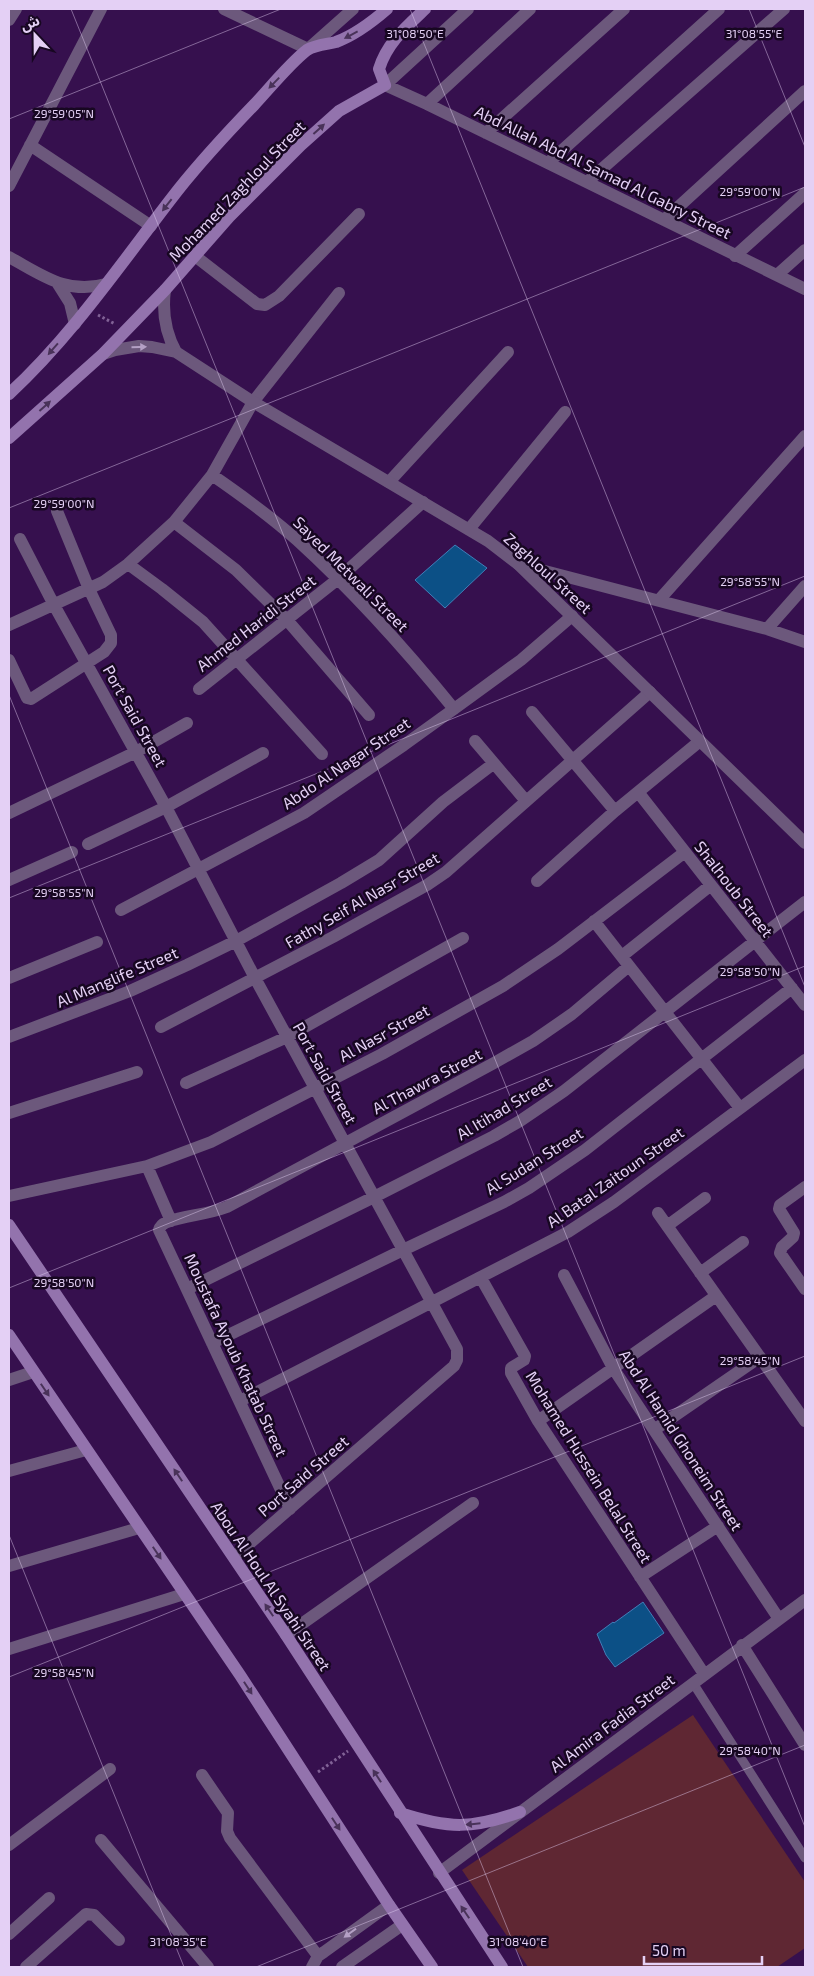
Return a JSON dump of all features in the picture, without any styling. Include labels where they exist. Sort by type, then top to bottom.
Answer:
[{"type":"main road","points":[[9,394],[40,364],[75,324],[216,146],[308,49],[339,41],[353,34],[368,25],[386,9]]},
{"type":"main road","points":[[385,85],[379,69],[387,50],[394,40],[425,9]]},
{"type":"main road","name":"Mohamed Zaghloul Street","points":[[9,438],[103,354],[165,290],[264,181],[338,111],[385,85]]},
{"type":"main road","name":"Abou Al Houl Al Syahi Street","points":[[9,1225],[286,1635],[439,1873],[502,1967]]},
{"type":"main road","points":[[9,1335],[184,1594],[402,1925],[432,1967]]},
{"type":"main road","points":[[400,1813],[430,1823],[460,1826],[491,1822],[520,1812]]},
{"type":"street","points":[[9,20],[16,9]]},
{"type":"street","points":[[9,186],[101,9]]},
{"type":"street","points":[[232,10],[308,49],[353,9]]},
{"type":"street","points":[[385,85],[468,9]]},
{"type":"street","points":[[427,104],[530,9]]},
{"type":"street","points":[[486,132],[624,9]]},
{"type":"street","points":[[548,163],[719,9]]},
{"type":"street","points":[[587,182],[784,9]]},
{"type":"street","name":"Abd Allah Abd Al Samad Al Gabry Street","points":[[385,85],[486,132],[805,289]]},
{"type":"street","points":[[664,220],[805,91]]},
{"type":"street","points":[[30,145],[151,226]]},
{"type":"street","points":[[735,256],[805,193]]},
{"type":"street","points":[[195,256],[257,304],[265,305],[280,296],[358,214]]},
{"type":"street","points":[[777,275],[805,250]]},
{"type":"street","points":[[9,257],[58,284],[77,288],[96,287],[106,284]]},
{"type":"street","points":[[58,284],[70,303],[75,324]]},
{"type":"street","points":[[165,290],[164,316],[166,329],[176,352]]},
{"type":"street","points":[[9,625],[89,589],[128,564],[174,522],[212,475],[253,402],[339,293]]},
{"type":"street","name":"Zaghloul Street","points":[[103,354],[127,347],[139,346],[176,352],[253,402],[470,528],[518,564],[700,741],[803,836]]},
{"type":"street","points":[[389,482],[508,352]]},
{"type":"street","points":[[470,528],[564,412]]},
{"type":"street","points":[[659,600],[805,436]]},
{"type":"street","name":"Sayed Metwali Street","points":[[212,475],[253,504],[296,539],[338,579],[421,669],[454,709]]},
{"type":"street","name":"Ahmed Haridi Street","points":[[199,689],[338,579],[423,502]]},
{"type":"street","points":[[9,660],[29,699],[104,652],[111,643],[108,627],[89,589],[57,511]]},
{"type":"street","points":[[174,522],[236,570],[287,620],[369,715]]},
{"type":"street","name":"Port Said Street","points":[[20,539],[54,605],[166,807],[255,978],[457,1348],[457,1360],[454,1366],[234,1557]]},
{"type":"street","points":[[128,564],[203,622],[322,754]]},
{"type":"street","points":[[518,564],[768,629],[805,642]]},
{"type":"street","points":[[768,629],[805,586]]},
{"type":"street","name":"Abdo Al Nagar Street","points":[[121,910],[304,813],[404,745],[521,660],[572,616]]},
{"type":"street","name":"Fathy Seif Al Nasr Street","points":[[161,1027],[427,885],[460,861],[650,692]]},
{"type":"street","points":[[532,712],[615,811]]},
{"type":"street","points":[[9,813],[136,752],[187,723]]},
{"type":"street","points":[[475,741],[526,801]]},
{"type":"street","points":[[536,880],[615,811],[700,741]]},
{"type":"street","points":[[88,844],[166,807],[262,753]]},
{"type":"street","name":"Al Manglife Street","points":[[9,1037],[130,991],[236,941],[378,860],[443,802],[493,764]]},
{"type":"street","name":"Shalhoub Street","points":[[638,792],[805,1005]]},
{"type":"street","points":[[9,880],[72,852]]},
{"type":"street","name":"Al Nasr Street","points":[[9,1196],[147,1166],[211,1142],[382,1054],[503,986],[558,949],[685,852]]},
{"type":"street","name":"Al Thawra Street","points":[[171,1221],[227,1207],[533,1041],[572,1014],[625,961],[711,885]]},
{"type":"street","name":"Al Itihad Street","points":[[187,1289],[374,1197],[520,1121],[564,1091],[805,902]]},
{"type":"street","points":[[594,921],[740,1108]]},
{"type":"street","points":[[186,1083],[287,1037],[463,938]]},
{"type":"street","points":[[9,978],[98,942]]},
{"type":"street","name":"Al Sudan Street","points":[[212,1343],[504,1202],[529,1188],[585,1150],[792,988]]},
{"type":"street","name":"Al Batal Zaitoun Street","points":[[240,1401],[560,1237],[589,1219],[805,1060]]},
{"type":"street","points":[[9,1113],[137,1072]]},
{"type":"street","points":[[147,1166],[171,1221]]},
{"type":"street","points":[[805,1187],[780,1206],[779,1211],[794,1231],[794,1235],[782,1247],[780,1253],[805,1289]]},
{"type":"street","points":[[667,1226],[684,1206],[704,1198]]},
{"type":"street","points":[[658,1213],[805,1421]]},
{"type":"street","name":"Moustafa Ayoub Khatab Street","points":[[171,1221],[160,1226],[159,1230],[290,1509]]},
{"type":"street","points":[[700,1273],[743,1242]]},
{"type":"street","name":"Abd Al Hamid Ghoneim Street","points":[[564,1275],[613,1368],[779,1619]]},
{"type":"street","name":"Mohamed Hussein Belal Street","points":[[482,1278],[525,1356],[524,1360],[512,1367],[510,1371],[538,1421],[704,1674]]},
{"type":"street","points":[[538,1421],[716,1296]]},
{"type":"street","points":[[654,1430],[760,1357]]},
{"type":"street","points":[[9,1380],[34,1372]]},
{"type":"street","points":[[9,1471],[86,1450]]},
{"type":"street","points":[[286,1635],[473,1503]]},
{"type":"street","points":[[640,1577],[718,1526]]},
{"type":"street","points":[[9,1566],[139,1528]]},
{"type":"street","points":[[9,1649],[184,1594]]},
{"type":"street","name":"Al Amira Fadia Street","points":[[439,1873],[805,1600]]},
{"type":"street","points":[[742,1646],[805,1745]]},
{"type":"street","points":[[9,1845],[110,1769]]},
{"type":"street","points":[[202,1775],[228,1812],[227,1831],[230,1838],[315,1962],[389,1905]]},
{"type":"street","points":[[101,1840],[208,1967]]},
{"type":"street","points":[[9,1934],[49,1898]]},
{"type":"street","points":[[26,1967],[86,1914],[94,1915],[119,1940]]},
{"type":"street","points":[[342,1967],[402,1925]]},
{"type":"lane","points":[[693,1683],[805,1858]]},
{"type":"path","points":[[87,308],[126,330]]},
{"type":"path","points":[[307,1780],[357,1745]]},
{"type":"shaded area","points":[[693,1715],[805,1882],[805,1948],[777,1967],[528,1967],[462,1870]]},
{"type":"building","points":[[455,545],[487,568],[445,608],[415,580]]},
{"type":"building","points":[[643,1602],[664,1633],[615,1667],[606,1655],[597,1634]]}]
